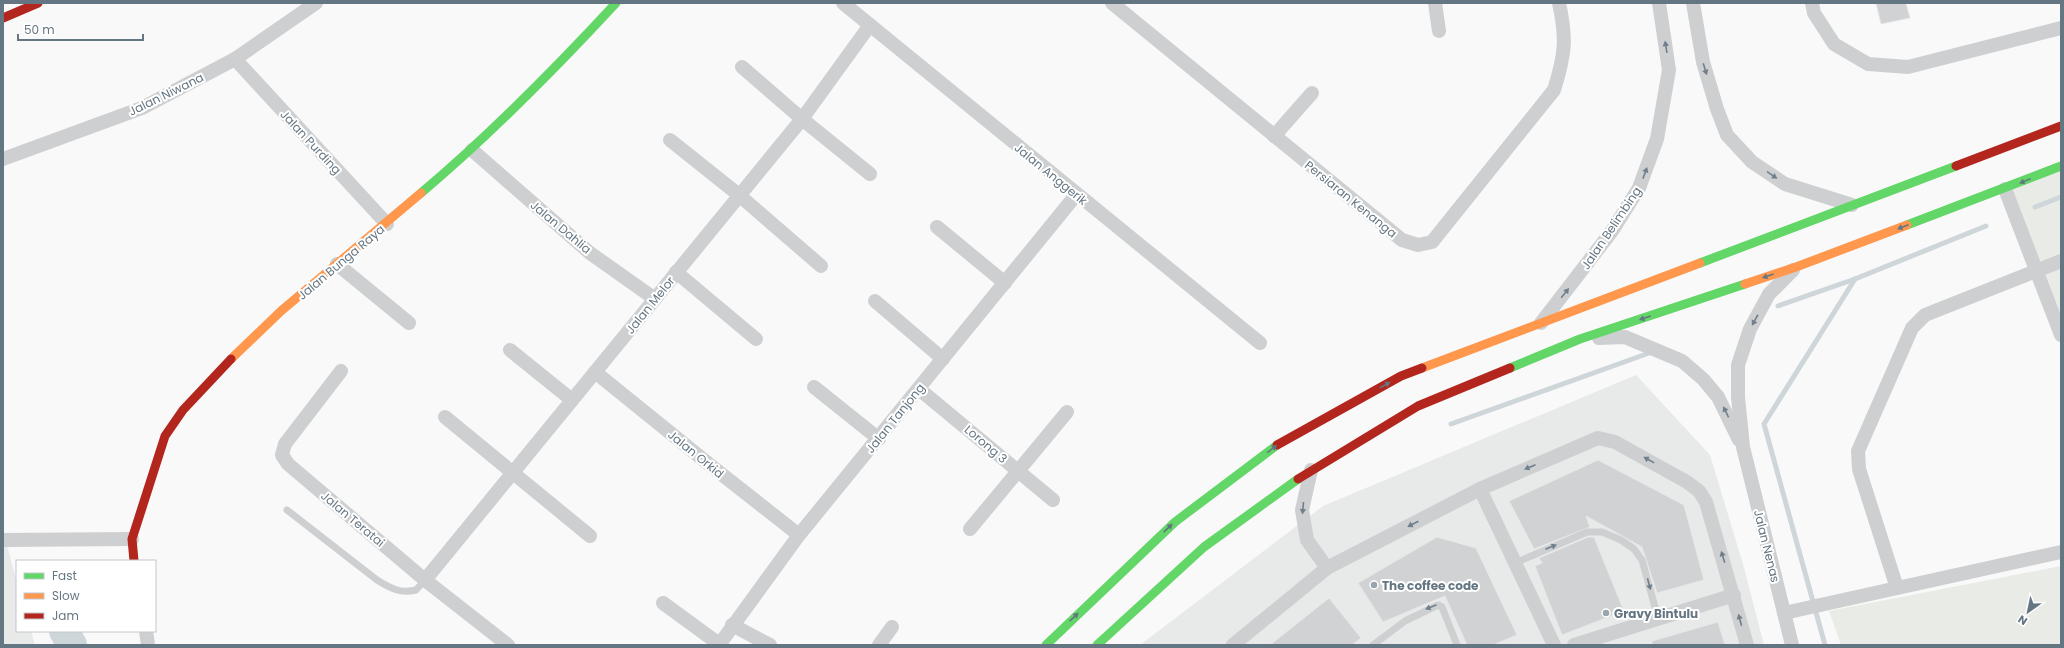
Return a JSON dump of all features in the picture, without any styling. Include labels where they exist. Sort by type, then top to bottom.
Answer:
[{"type":"main road","points":[[3,18],[38,3]]},
{"type":"main road","name":"Jalan Bunga Raya","points":[[134,560],[132,539],[165,436],[183,410],[281,312],[387,224],[472,150],[567,56],[616,3]]},
{"type":"main road","points":[[1046,645],[1175,522],[1277,445],[1401,376],[2061,126]]},
{"type":"main road","points":[[1097,645],[1204,547],[1311,470],[1418,406],[1580,339],[1796,267],[2005,189],[2061,166]]},
{"type":"street","name":"Jalan Niwana","points":[[3,159],[142,108],[235,59],[316,3]]},
{"type":"street","name":"Jalan Anggerik","points":[[842,3],[1076,195],[1260,343]]},
{"type":"street","points":[[1435,3],[1439,31]]},
{"type":"street","name":"Persiaran Kenanga","points":[[1114,4],[1402,240],[1418,245],[1432,242],[1554,90],[1563,59],[1564,28],[1559,3]]},
{"type":"street","name":"Jalan Belimbing","points":[[1541,323],[1612,232],[1639,188],[1655,146],[1669,70],[1658,3]]},
{"type":"street","points":[[1693,3],[1703,62],[1717,108],[1728,135],[1752,162],[1785,184],[1852,205]]},
{"type":"street","points":[[1812,3],[1814,13],[1834,44],[1868,64],[1908,67],[2061,28]]},
{"type":"street","name":"Jalan Melor","points":[[425,580],[802,119],[870,25]]},
{"type":"street","name":"Jalan Purding","points":[[235,59],[387,224]]},
{"type":"street","points":[[742,67],[802,119],[870,174]]},
{"type":"street","points":[[1274,136],[1312,93]]},
{"type":"street","points":[[670,140],[739,196],[821,266]]},
{"type":"street","name":"Jalan Dahlia","points":[[472,150],[590,253],[655,299]]},
{"type":"street","points":[[2005,189],[2061,335]]},
{"type":"street","name":"Jalan Tanjong","points":[[719,644],[799,535],[879,439],[1076,195]]},
{"type":"street","points":[[937,227],[1005,283]]},
{"type":"street","points":[[1897,588],[1859,469],[1857,458],[1858,451],[1908,335],[1912,328],[1925,316],[2061,261]]},
{"type":"street","points":[[337,264],[409,323]]},
{"type":"street","name":"Jalan Nenas","points":[[1792,645],[1743,447],[1738,397],[1738,365],[1750,329],[1769,294],[1796,267]]},
{"type":"street","points":[[676,272],[756,339]]},
{"type":"street","points":[[875,301],[943,359]]},
{"type":"street","name":"Jalan Nenas","points":[[1580,339],[1625,337],[1682,360],[1703,379],[1718,397],[1743,447]]},
{"type":"street","points":[[510,350],[572,400]]},
{"type":"street","name":"Jalan Teratai","points":[[341,371],[285,444],[282,455],[288,464],[425,580],[508,645]]},
{"type":"street","name":"Jalan Orkid","points":[[595,372],[799,535]]},
{"type":"street","points":[[814,387],[879,439]]},
{"type":"street","name":"Lorong 3","points":[[919,389],[1053,500]]},
{"type":"street","points":[[970,529],[1019,472],[1067,412]]},
{"type":"street","points":[[444,417],[590,536]]},
{"type":"street","points":[[1233,645],[1327,568],[1480,489],[1598,438],[1615,442],[1687,482],[1699,491],[1706,502],[1734,595],[1747,645]]},
{"type":"street","points":[[1311,470],[1302,510],[1307,540],[1327,568]]},
{"type":"street","points":[[1480,489],[1554,645]]},
{"type":"street","points":[[3,540],[132,539]]},
{"type":"street","points":[[1784,613],[2061,552]]},
{"type":"street","points":[[1574,645],[1734,595]]},
{"type":"street","points":[[663,603],[719,644]]},
{"type":"street","points":[[732,625],[770,645]]},
{"type":"street","points":[[879,645],[892,627]]},
{"type":"street","points":[[146,632],[148,645]]},
{"type":"lane","points":[[287,510],[377,580],[392,589],[402,592],[416,590],[425,580]]},
{"type":"lane","points":[[1515,563],[1587,532],[1602,532],[1621,540],[1630,546],[1642,560],[1658,618]]},
{"type":"lane","points":[[1374,645],[1406,621],[1438,605],[1442,607],[1456,645]]},
{"type":"shaded area","points":[[2061,169],[2061,335],[2005,189]]},
{"type":"shaded area","points":[[1636,375],[1710,455],[1743,564],[1764,645],[1140,645],[1323,506]]},
{"type":"shaded area","points":[[3,531],[16,578],[16,632],[31,632],[35,645],[3,645]]},
{"type":"shaded area","points":[[2061,566],[2061,645],[1841,645],[1829,611]]},
{"type":"building","points":[[1876,3],[1906,3],[1910,18],[1881,24]]},
{"type":"building","points":[[1598,460],[1684,505],[1704,580],[1657,593],[1642,547],[1586,516],[1590,527],[1534,549],[1509,501]]},
{"type":"building","points":[[1437,537],[1476,548],[1517,635],[1493,645],[1467,645],[1445,596],[1383,622],[1358,583]]},
{"type":"building","points":[[1588,537],[1594,537],[1624,611],[1562,635],[1535,566],[1542,563],[1539,558]]},
{"type":"building","points":[[1329,598],[1361,638],[1352,645],[1270,645]]},
{"type":"building","points":[[1718,622],[1725,645],[1652,645],[1652,641]]},
{"type":"waterway","points":[[2035,207],[2061,197]]},
{"type":"waterway","points":[[1778,306],[1855,279],[1986,226]]},
{"type":"waterway","points":[[1825,645],[1764,424],[1855,279]]},
{"type":"waterway","points":[[1451,424],[1652,352]]},
{"type":"waterway","points":[[65,632],[72,645]]},
{"type":"traffic: fast","points":[[421,193],[447,171],[522,101],[616,3]]},
{"type":"traffic: fast","points":[[1700,263],[1956,166]]},
{"type":"traffic: fast","points":[[1907,225],[2061,166]]},
{"type":"traffic: fast","points":[[1510,368],[1580,339],[1745,284]]},
{"type":"traffic: fast","points":[[1046,645],[1175,522],[1277,445]]},
{"type":"traffic: fast","points":[[1097,645],[1204,547],[1298,479]]},
{"type":"traffic: slow","points":[[231,359],[281,311],[421,193]]},
{"type":"traffic: slow","points":[[1745,284],[1796,267],[1907,225]]},
{"type":"traffic: slow","points":[[1422,368],[1700,263]]},
{"type":"traffic: jam","points":[[3,18],[38,3]]},
{"type":"traffic: jam","points":[[1956,166],[2061,126]]},
{"type":"traffic: jam","points":[[134,560],[132,539],[165,436],[183,410],[231,359]]},
{"type":"traffic: jam","points":[[1277,445],[1401,376],[1422,368]]},
{"type":"traffic: jam","points":[[1298,479],[1418,406],[1510,368]]},
{"type":"place","name":"The coffee code","points":[[1374,585]]},
{"type":"place","name":"Gravy Bintulu","points":[[1606,613]]}]
